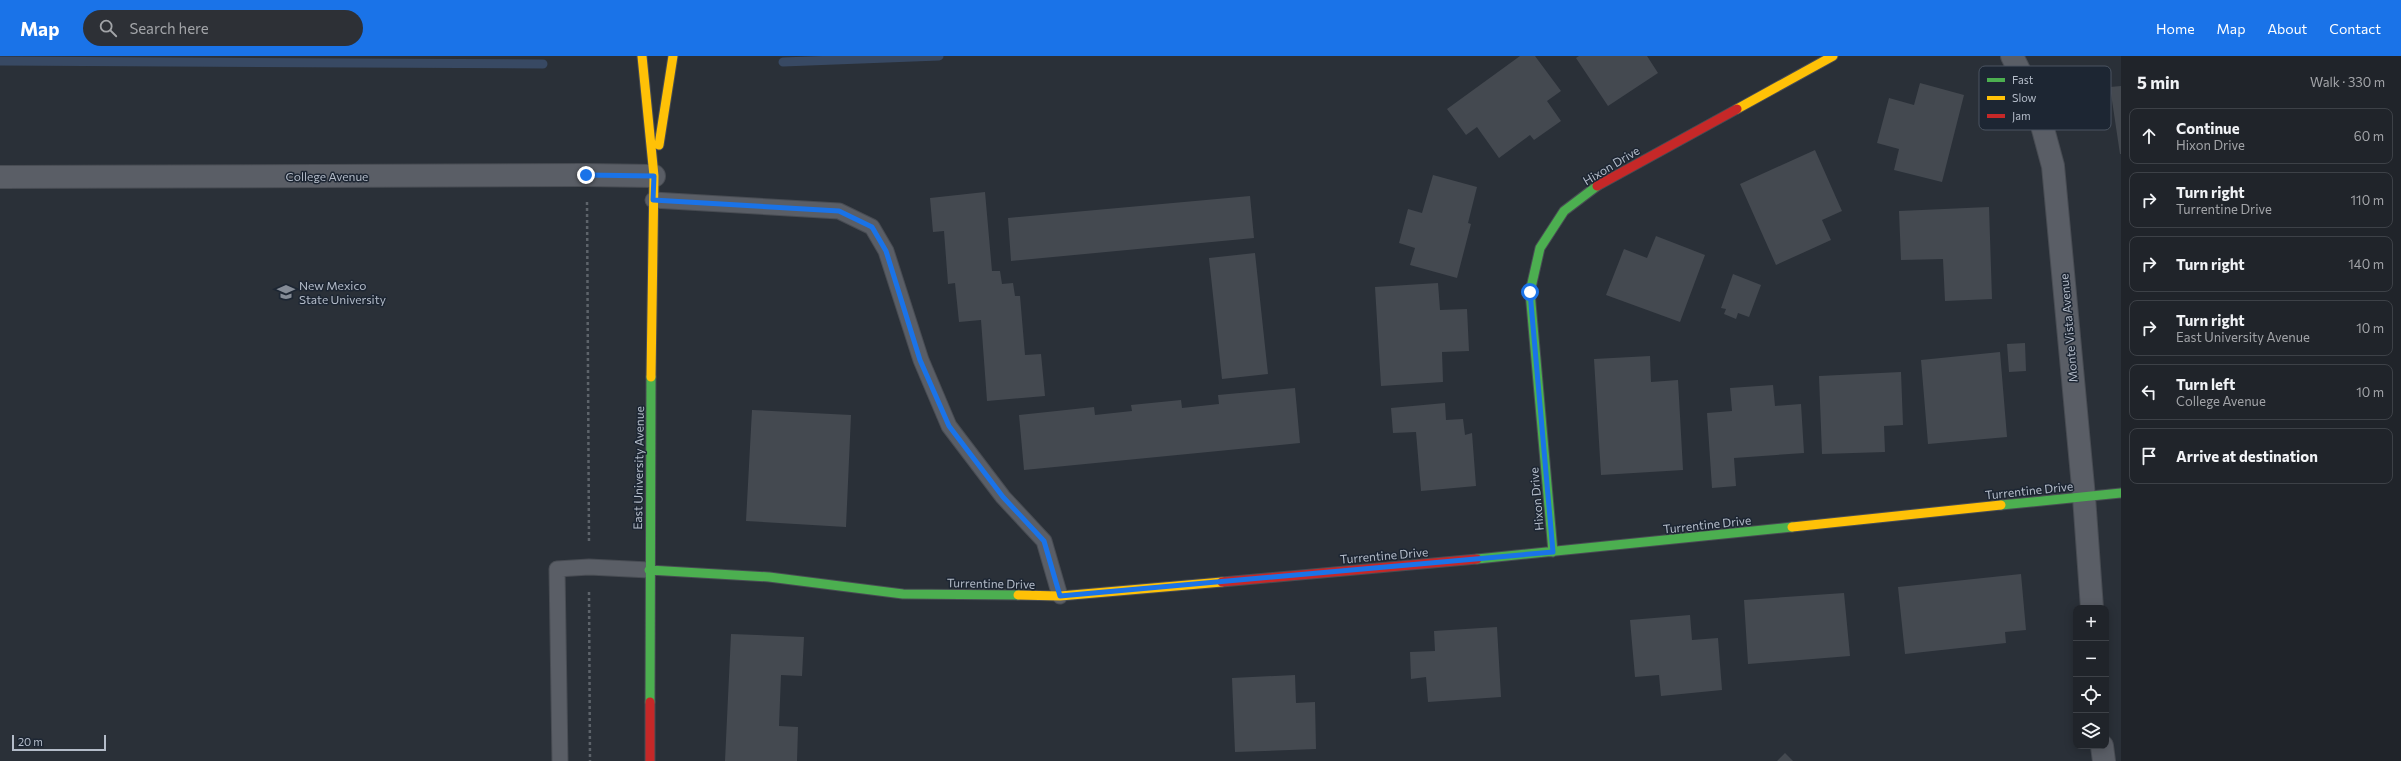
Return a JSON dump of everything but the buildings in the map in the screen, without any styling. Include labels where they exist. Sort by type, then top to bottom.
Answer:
[{"type":"street","name":"East University Avenue","points":[[642,56],[654,176]]},
{"type":"street","name":"East University Avenue","points":[[650,761],[649,570],[653,200],[654,176],[673,56]]},
{"type":"street","name":"Hixon Drive","points":[[1553,552],[1530,292],[1540,248],[1564,211],[1598,184],[1833,56]]},
{"type":"street","name":"Monte Vista Avenue","points":[[2012,56],[2017,66]]},
{"type":"street","name":"Monte Vista Avenue","points":[[2043,130],[2053,166],[2084,497],[2092,605]]},
{"type":"street","name":"College Avenue","points":[[0,177],[654,176]]},
{"type":"street","name":"Turrentine Drive","points":[[649,570],[769,578],[903,594],[1060,596],[1553,552],[2121,493]]},
{"type":"street","points":[[2102,749],[2104,761]]},
{"type":"lane","points":[[653,200],[839,211],[872,227],[886,251],[920,360],[949,426],[1003,497],[1044,541],[1060,596]]},
{"type":"lane","points":[[560,761],[557,569],[589,567],[649,570]]},
{"type":"path","points":[[586,175],[590,761]]},
{"type":"waterway","points":[[783,62],[939,56]]},
{"type":"waterway","points":[[0,61],[543,64]]},
{"type":"traffic: fast","points":[[1553,552],[1530,292],[1540,248],[1564,211],[1597,186]]},
{"type":"traffic: fast","points":[[650,702],[651,377]]},
{"type":"traffic: fast","points":[[2001,505],[2121,493]]},
{"type":"traffic: fast","points":[[1477,559],[1792,527]]},
{"type":"traffic: fast","points":[[649,570],[769,577],[903,594],[1018,595]]},
{"type":"traffic: slow","points":[[642,56],[654,176],[651,377]]},
{"type":"traffic: slow","points":[[659,145],[673,56]]},
{"type":"traffic: slow","points":[[1737,109],[1833,56]]},
{"type":"traffic: slow","points":[[1792,527],[2001,505]]},
{"type":"traffic: slow","points":[[1018,595],[1060,596],[1222,582]]},
{"type":"traffic: jam","points":[[1597,186],[1737,109]]},
{"type":"traffic: jam","points":[[1222,582],[1477,559]]},
{"type":"traffic: jam","points":[[650,702],[650,761]]},
{"type":"place","name":"New Mexico State University","points":[[286,292]]},
{"type":"route","points":[[586,175],[654,176],[653,200],[839,211],[872,227],[886,251],[920,360],[949,426],[1003,497],[1044,541],[1060,596],[1553,552],[1530,292]]}]
